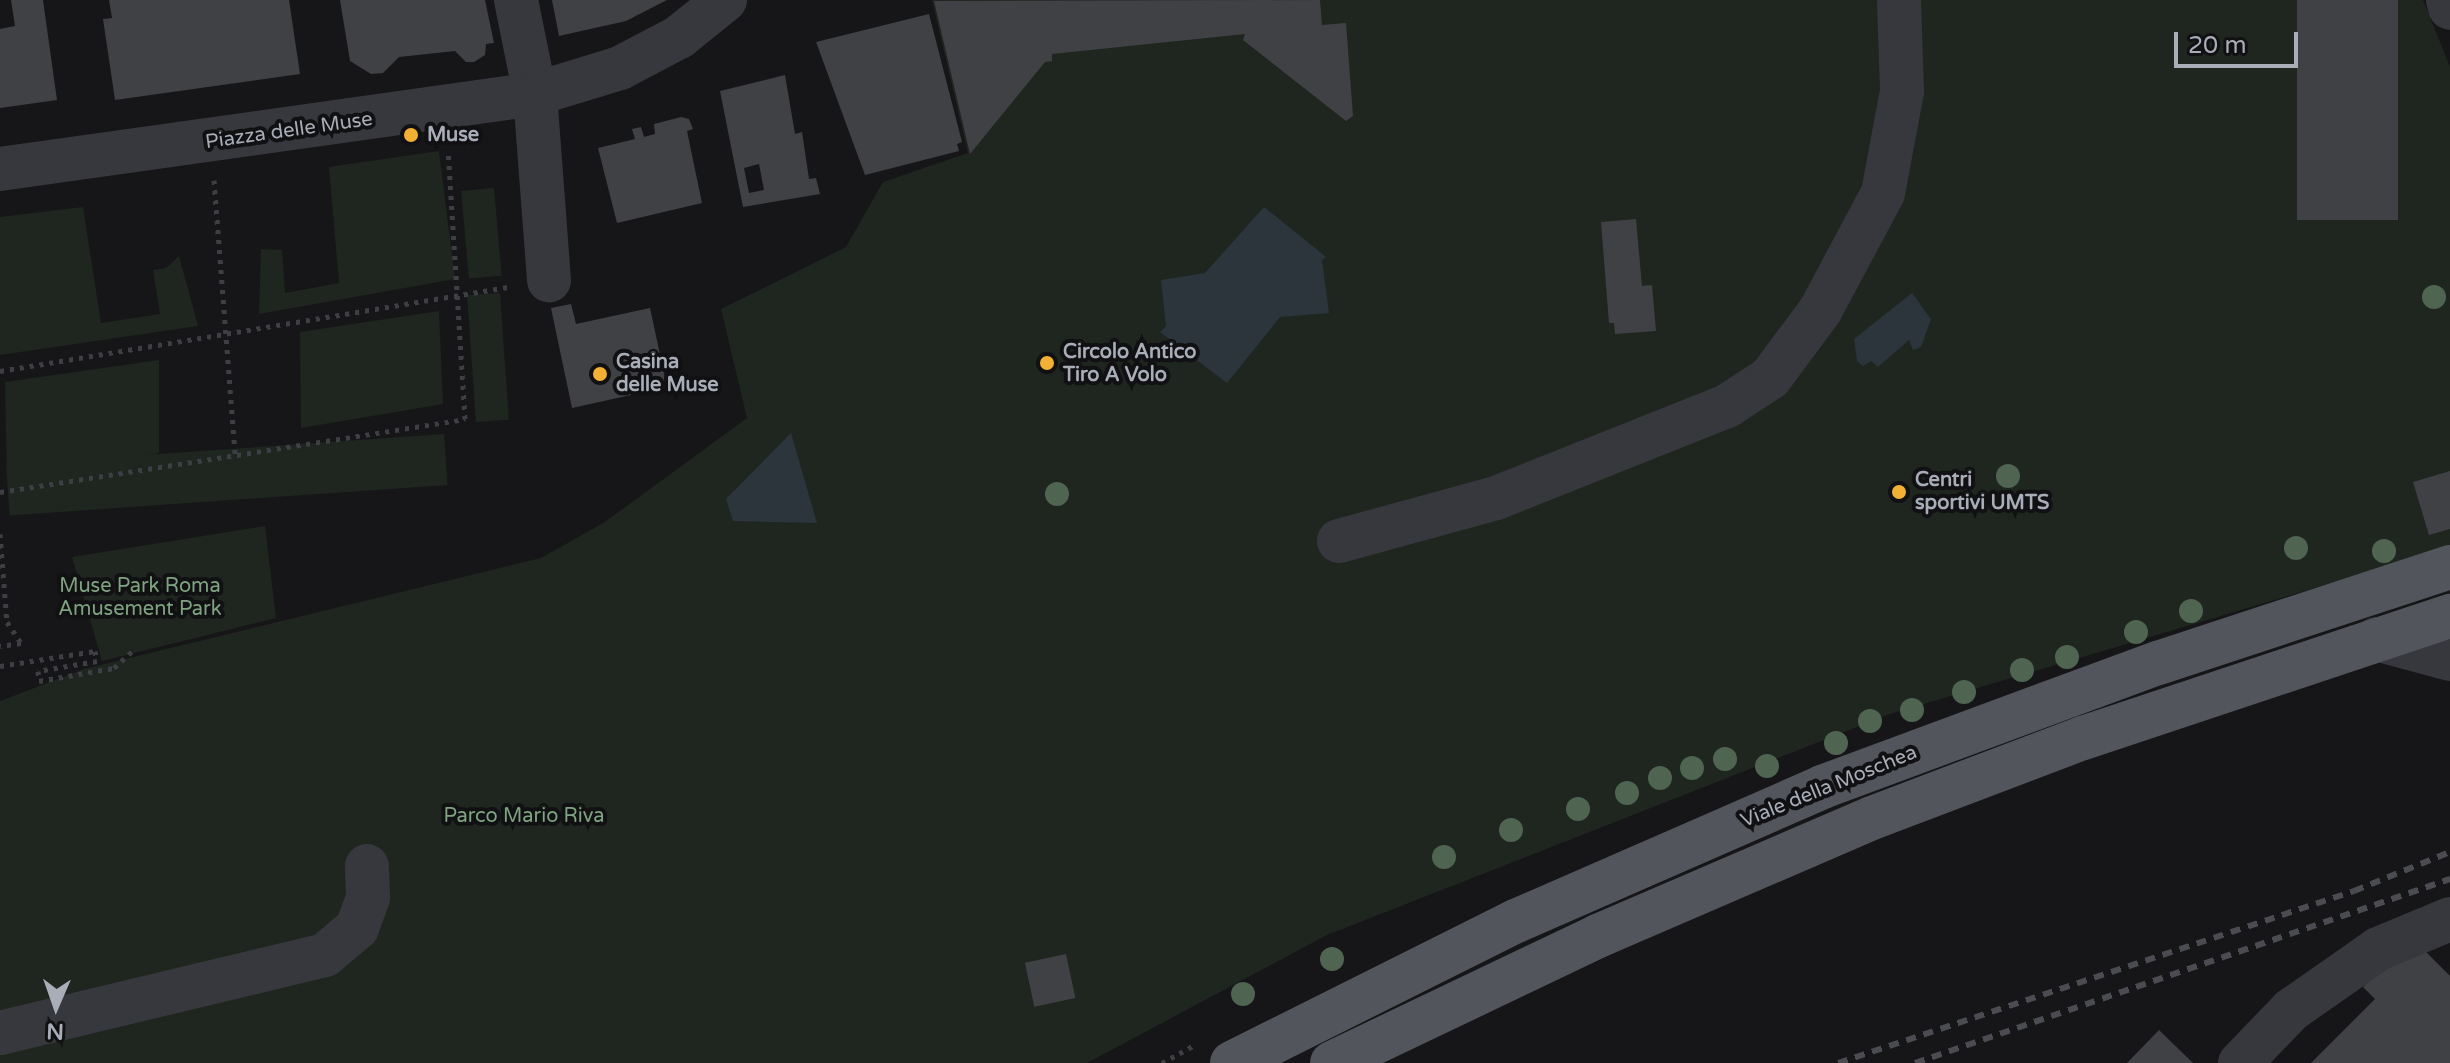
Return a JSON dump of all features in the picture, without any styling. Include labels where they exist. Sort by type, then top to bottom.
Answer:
[{"type":"main road","name":"Viale della Moschea","points":[[1232,1063],[1516,921],[1822,787],[2158,663],[2450,567]]},
{"type":"main road","points":[[1332,1063],[1598,936],[1872,818],[2083,738],[2450,616]]},
{"type":"street","points":[[516,0],[535,94],[549,280]]},
{"type":"street","name":"Piazza delle Muse","points":[[0,169],[535,94],[620,68],[679,37],[725,0]]},
{"type":"street","points":[[1339,541],[1496,498],[1727,406],[1770,378],[1820,311],[1883,193],[1902,91],[1899,0]]},
{"type":"street","points":[[2448,0],[2450,8]]},
{"type":"street","points":[[2376,639],[2450,659]]},
{"type":"street","points":[[0,1033],[325,955],[357,928],[368,897],[367,866]]},
{"type":"street","points":[[2240,1063],[2291,1010],[2378,949],[2450,919]]},
{"type":"path","points":[[0,492],[465,419],[448,141]]},
{"type":"path","points":[[214,175],[235,456]]},
{"type":"path","points":[[0,371],[549,280]]},
{"type":"path","points":[[0,534],[7,622],[21,643],[0,646]]},
{"type":"path","points":[[0,666],[95,651],[97,661],[38,671],[39,681],[114,668],[133,650]]},
{"type":"green space","name":"Parco Mario Riva","points":[[932,0],[2423,0],[2450,67],[2450,548],[1890,714],[1327,935],[1087,1063],[0,1063],[0,701],[84,669],[541,558],[605,522],[747,418],[721,309],[846,247],[883,182],[968,153]]},
{"type":"green space","points":[[439,151],[455,279],[259,314],[261,249],[282,250],[285,293],[339,283],[329,167]]},
{"type":"green space","points":[[494,188],[502,276],[469,279],[461,191]]},
{"type":"green space","points":[[83,207],[101,323],[160,314],[153,270],[166,268],[179,256],[198,326],[0,355],[0,217]]},
{"type":"green space","points":[[500,293],[509,420],[476,422],[467,295]]},
{"type":"green space","points":[[439,311],[443,404],[301,428],[300,332]]},
{"type":"green space","points":[[159,360],[159,453],[7,479],[5,382]]},
{"type":"green space","points":[[444,434],[448,485],[10,515],[6,465]]},
{"type":"green space","name":"Muse Park Roma Amusement Park","points":[[265,526],[276,618],[102,661],[72,557]]},
{"type":"shaded area","points":[[1264,207],[1326,257],[1322,260],[1329,313],[1280,317],[1227,383],[1160,332],[1166,326],[1161,280],[1205,273]]},
{"type":"shaded area","points":[[1912,293],[1931,319],[1921,347],[1913,350],[1909,340],[1878,367],[1871,361],[1863,366],[1857,361],[1854,339]]},
{"type":"shaded area","points":[[791,433],[817,523],[733,521],[726,499]]},
{"type":"building","points":[[11,0],[43,0],[57,100],[0,108],[0,29],[15,26]]},
{"type":"building","points":[[109,0],[289,0],[300,74],[115,100],[103,19],[112,18]]},
{"type":"building","points":[[340,0],[485,0],[494,43],[486,44],[485,55],[474,62],[466,62],[455,51],[399,57],[383,73],[371,74],[350,61]]},
{"type":"building","points":[[552,0],[667,0],[626,21],[559,36]]},
{"type":"building","points":[[1320,0],[1322,25],[1346,23],[1353,116],[1346,121],[1243,40],[1245,34],[1052,54],[1052,61],[1045,62],[970,154],[934,1]]},
{"type":"building","points":[[2297,0],[2398,0],[2398,220],[2297,220]]},
{"type":"building","points":[[929,14],[962,142],[957,144],[959,151],[865,175],[816,42]]},
{"type":"building","points":[[785,75],[795,134],[802,132],[809,179],[816,178],[820,194],[743,207],[720,91]],"holes":[[[759,164],[764,190],[749,193],[744,168]]]},
{"type":"building","points":[[681,117],[689,119],[693,129],[687,131],[702,203],[617,223],[598,148],[635,139],[632,129],[641,127],[644,137],[655,134],[654,124]]},
{"type":"building","points":[[1636,219],[1642,286],[1652,285],[1656,331],[1615,334],[1614,323],[1609,323],[1601,222]]},
{"type":"building","points":[[571,304],[576,324],[650,308],[667,387],[572,408],[551,308]]},
{"type":"building","points":[[2450,471],[2450,529],[2429,535],[2413,482]]},
{"type":"building","points":[[2412,938],[2450,976],[2450,1063],[2311,1063],[2375,999],[2363,987]]},
{"type":"building","points":[[1066,954],[1075,998],[1034,1007],[1025,963]]},
{"type":"building","points":[[2159,1030],[2193,1063],[2127,1063]]},
{"type":"railway","points":[[1838,1063],[2354,891],[2450,852]]},
{"type":"railway","points":[[1915,1063],[2450,879]]},
{"type":"place","name":"Muse","points":[[411,135]]},
{"type":"place","name":"Circolo Antico Tiro A Volo","points":[[1047,363]]},
{"type":"place","name":"Casina delle Muse","points":[[600,374]]},
{"type":"place","name":"Centri sportivi UMTS","points":[[1899,492]]}]
